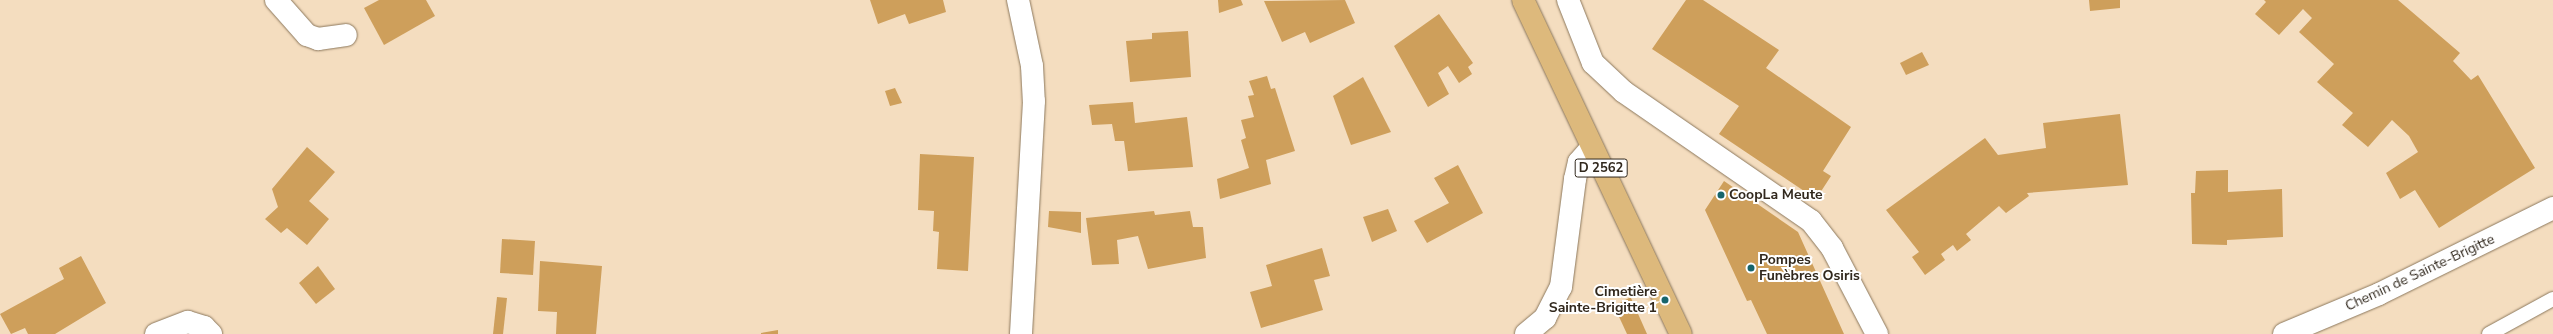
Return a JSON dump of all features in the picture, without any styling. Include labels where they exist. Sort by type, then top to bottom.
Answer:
[{"type":"main road","name":"D 2562","points":[[1523,0],[1591,148],[1681,334]]},
{"type":"street","points":[[276,0],[307,35],[318,39],[346,35]]},
{"type":"street","points":[[1018,0],[1032,66],[1034,101],[1021,334]]},
{"type":"street","points":[[1568,0],[1593,63],[1624,92],[1811,221],[1832,248],[1877,334]]},
{"type":"street","points":[[1526,334],[1545,318],[1562,287],[1575,179],[1579,162],[1591,148]]},
{"type":"street","name":"Chemin de Sainte-Brigitte","points":[[2284,334],[2379,294],[2553,208]]},
{"type":"street","points":[[156,334],[188,322],[204,326],[211,334]]},
{"type":"lane","points":[[2489,334],[2553,299]]},
{"type":"building","points":[[379,0],[426,0],[435,16],[384,45],[364,8]]},
{"type":"building","points":[[870,0],[943,0],[946,12],[909,24],[905,14],[878,24]]},
{"type":"building","points":[[1218,0],[1241,0],[1243,5],[1219,13]]},
{"type":"building","points":[[1345,0],[1355,23],[1310,43],[1305,32],[1282,42],[1264,1]]},
{"type":"building","points":[[1686,0],[1703,0],[1779,50],[1766,68],[1851,127],[1823,171],[1831,176],[1820,193],[1811,188],[1807,193],[1719,134],[1739,106],[1652,49]]},
{"type":"building","points":[[2089,0],[2120,0],[2120,8],[2090,11]]},
{"type":"building","points":[[2264,0],[2398,0],[2460,53],[2453,61],[2471,80],[2478,75],[2535,168],[2439,228],[2415,190],[2400,199],[2386,173],[2418,152],[2409,136],[2392,120],[2368,147],[2342,125],[2353,113],[2317,82],[2334,64],[2299,32],[2312,18],[2303,9],[2279,35],[2255,14],[2266,2]]},
{"type":"building","points":[[1439,14],[1473,63],[1468,67],[1472,74],[1459,83],[1448,66],[1438,73],[1449,94],[1428,107],[1394,46]]},
{"type":"building","points":[[1188,31],[1191,77],[1130,82],[1126,41],[1152,39],[1152,33]]},
{"type":"building","points":[[1922,52],[1929,65],[1906,75],[1900,63]]},
{"type":"building","points":[[1267,76],[1271,89],[1275,88],[1295,151],[1266,160],[1271,184],[1220,199],[1217,179],[1249,168],[1241,140],[1246,138],[1241,120],[1254,117],[1248,96],[1254,95],[1249,81]]},
{"type":"building","points":[[1363,77],[1391,132],[1351,145],[1333,96]]},
{"type":"building","points":[[895,88],[902,103],[890,106],[885,91]]},
{"type":"building","points":[[1133,102],[1135,123],[1187,117],[1193,167],[1128,171],[1124,141],[1115,141],[1112,124],[1092,125],[1089,105]]},
{"type":"building","points":[[2120,114],[2128,185],[2027,193],[2029,196],[2006,213],[1999,206],[1966,234],[1971,240],[1957,251],[1953,245],[1941,254],[1945,260],[1925,275],[1912,257],[1919,252],[1886,210],[1985,138],[1998,155],[2046,148],[2043,123]]},
{"type":"building","points":[[307,147],[335,172],[309,201],[329,219],[307,245],[287,228],[281,233],[265,219],[278,207],[272,189]]},
{"type":"building","points":[[920,154],[974,157],[968,271],[937,269],[939,232],[933,231],[934,211],[918,210]]},
{"type":"building","points":[[1458,165],[1483,213],[1427,243],[1414,221],[1449,203],[1434,178]]},
{"type":"building","points":[[2228,170],[2228,192],[2282,189],[2283,237],[2227,240],[2227,245],[2192,244],[2191,193],[2195,193],[2196,171]]},
{"type":"building","points":[[1724,181],[1798,232],[1844,334],[1767,334],[1751,300],[1747,301],[1705,210]]},
{"type":"building","points":[[1388,209],[1397,231],[1372,242],[1363,217]]},
{"type":"building","points":[[1049,211],[1081,212],[1081,233],[1048,227]]},
{"type":"building","points":[[1154,211],[1155,215],[1190,211],[1193,227],[1203,227],[1206,258],[1148,269],[1138,236],[1117,240],[1119,264],[1092,265],[1086,218]]},
{"type":"building","points":[[502,239],[535,241],[533,275],[500,273]]},
{"type":"building","points":[[1322,248],[1330,276],[1314,280],[1323,310],[1261,328],[1250,292],[1272,286],[1266,265]]},
{"type":"building","points":[[81,256],[106,303],[55,334],[28,334],[25,328],[11,334],[0,314],[64,279],[59,268]]},
{"type":"building","points":[[540,261],[602,266],[596,334],[556,334],[557,312],[538,311]]},
{"type":"building","points":[[318,266],[335,289],[316,304],[299,283]]},
{"type":"building","points":[[497,297],[507,298],[503,334],[493,334]]},
{"type":"building","points":[[1631,298],[1647,334],[1627,334],[1614,306]]},
{"type":"building","points":[[778,330],[778,334],[761,334],[761,333]]},
{"type":"place","name":"CoopLa Meute","points":[[1721,195]]},
{"type":"place","name":"Pompes Funèbres Osiris","points":[[1751,268]]},
{"type":"place","name":"Cimetière Sainte-Brigitte 1","points":[[1665,300]]}]
